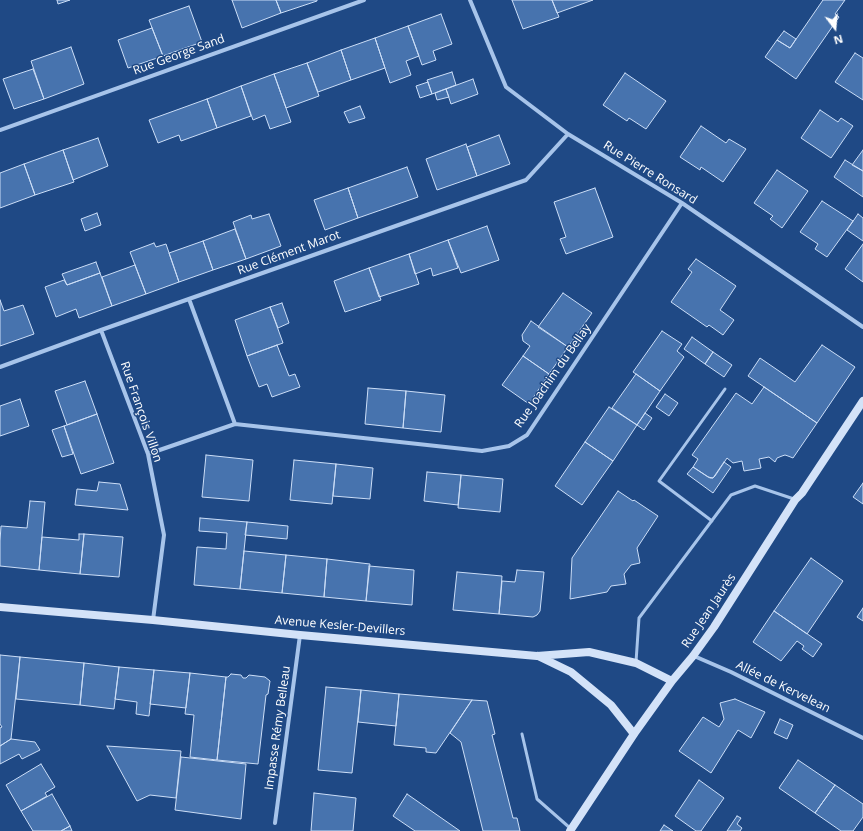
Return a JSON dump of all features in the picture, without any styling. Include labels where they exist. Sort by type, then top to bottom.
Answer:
[{"type":"main road","name":"Rue Jean Jaurès","points":[[571,830],[634,734],[672,681],[693,656],[714,627],[795,500],[802,493],[863,401]]},
{"type":"main road","name":"Avenue Kesler-Devillers","points":[[0,607],[537,656],[589,652],[636,663],[672,681]]},
{"type":"main road","points":[[537,656],[570,672],[611,705],[634,734]]},
{"type":"street","name":"Rue George Sand","points":[[0,130],[364,0]]},
{"type":"street","name":"Rue Pierre Ronsard","points":[[470,0],[506,87],[568,134],[682,203],[863,327]]},
{"type":"street","name":"Rue Clément Marot","points":[[0,367],[526,180],[568,134]]},
{"type":"street","name":"Rue Joachim du Bellay","points":[[148,454],[235,424],[482,451],[509,446],[527,434],[682,203]]},
{"type":"street","points":[[189,299],[235,424]]},
{"type":"street","name":"Rue François Villon","points":[[101,330],[148,454],[164,535],[153,620]]},
{"type":"street","name":"Impasse Rémy Belleau","points":[[275,823],[300,635]]},
{"type":"street","name":"Allée de Kervelean","points":[[693,656],[731,672],[863,738]]},
{"type":"lane","points":[[712,521],[659,481],[725,388]]},
{"type":"lane","points":[[636,663],[639,618],[731,495],[755,486],[795,500]]},
{"type":"lane","points":[[522,734],[537,799],[571,830]]},
{"type":"building","points":[[57,0],[70,0],[58,4]]},
{"type":"building","points":[[232,0],[276,0],[281,13],[242,28]]},
{"type":"building","points":[[276,0],[317,0],[317,1],[281,13]]},
{"type":"building","points":[[512,0],[552,0],[559,17],[523,29]]},
{"type":"building","points":[[552,0],[593,0],[557,13]]},
{"type":"building","points":[[823,0],[845,0],[835,14],[839,17],[796,79],[765,57],[777,40],[790,48]]},
{"type":"building","points":[[189,6],[202,42],[163,56],[149,20]]},
{"type":"building","points":[[441,14],[452,44],[433,51],[436,60],[422,65],[408,26]]},
{"type":"building","points":[[408,26],[419,56],[406,61],[411,75],[390,83],[375,38]]},
{"type":"building","points":[[152,28],[163,56],[128,68],[118,40]]},
{"type":"building","points":[[784,31],[796,39],[790,48],[777,40]]},
{"type":"building","points":[[375,38],[385,68],[351,80],[341,50]]},
{"type":"building","points":[[71,47],[84,84],[44,99],[31,61]]},
{"type":"building","points":[[341,50],[351,80],[318,92],[307,63]]},
{"type":"building","points":[[855,53],[863,58],[863,100],[835,82]]},
{"type":"building","points":[[307,63],[319,96],[286,108],[274,74]]},
{"type":"building","points":[[33,69],[44,99],[14,109],[3,79]]},
{"type":"building","points":[[452,72],[456,85],[432,94],[427,80]]},
{"type":"building","points":[[625,73],[666,101],[646,129],[629,118],[627,121],[603,105]]},
{"type":"building","points":[[274,74],[291,122],[270,129],[265,115],[253,120],[241,86]]},
{"type":"building","points":[[473,79],[478,94],[451,104],[446,89]]},
{"type":"building","points":[[428,82],[432,94],[420,98],[416,86]]},
{"type":"building","points":[[241,86],[251,116],[217,128],[207,99]]},
{"type":"building","points":[[446,89],[449,97],[437,100],[435,93]]},
{"type":"building","points":[[207,99],[217,128],[181,141],[179,135],[158,143],[149,120]]},
{"type":"building","points":[[360,106],[365,118],[349,123],[344,112]]},
{"type":"building","points":[[820,110],[838,122],[841,118],[853,126],[831,158],[801,138]]},
{"type":"building","points":[[701,126],[726,143],[729,139],[746,149],[723,182],[701,167],[700,170],[680,157]]},
{"type":"building","points":[[499,135],[510,164],[477,176],[467,147]]},
{"type":"building","points":[[98,138],[108,166],[73,180],[63,150]]},
{"type":"building","points":[[466,144],[477,176],[437,190],[426,159]]},
{"type":"building","points":[[63,150],[74,182],[35,195],[24,164]]},
{"type":"building","points":[[863,150],[863,171],[852,165]]},
{"type":"building","points":[[845,160],[863,171],[863,197],[834,177]]},
{"type":"building","points":[[24,164],[35,195],[0,208],[0,173]]},
{"type":"building","points":[[407,167],[418,197],[358,218],[348,188]]},
{"type":"building","points":[[777,170],[808,191],[782,228],[770,219],[773,216],[754,203]]},
{"type":"building","points":[[348,188],[358,218],[325,230],[314,200]]},
{"type":"building","points":[[595,188],[613,237],[566,254],[560,239],[566,237],[554,202]]},
{"type":"building","points":[[822,201],[853,221],[827,257],[815,249],[818,244],[800,232]]},
{"type":"building","points":[[97,213],[101,225],[85,231],[81,219]]},
{"type":"building","points":[[269,214],[281,246],[246,259],[233,222],[251,215],[252,219]]},
{"type":"building","points":[[858,214],[863,218],[863,241],[847,230]]},
{"type":"building","points":[[487,226],[499,260],[461,273],[448,240]]},
{"type":"building","points":[[235,229],[246,259],[213,270],[203,241]]},
{"type":"building","points":[[448,240],[458,268],[433,276],[431,268],[415,274],[409,254]]},
{"type":"building","points":[[203,241],[213,270],[179,282],[169,253]]},
{"type":"building","points":[[154,243],[156,247],[166,244],[179,282],[146,294],[130,252]]},
{"type":"building","points":[[863,244],[863,282],[845,269]]},
{"type":"building","points":[[409,254],[419,284],[379,297],[369,268]]},
{"type":"building","points":[[696,259],[736,286],[720,310],[734,320],[723,335],[709,325],[707,327],[671,302],[692,272],[688,269]]},
{"type":"building","points":[[96,262],[100,273],[67,285],[62,274]]},
{"type":"building","points":[[135,265],[146,294],[112,306],[102,277]]},
{"type":"building","points":[[369,268],[381,300],[345,312],[334,281]]},
{"type":"building","points":[[100,273],[112,306],[79,318],[76,309],[56,317],[45,287],[64,280],[67,285]]},
{"type":"building","points":[[563,293],[592,313],[568,347],[538,327]]},
{"type":"building","points":[[0,300],[4,311],[23,305],[34,334],[0,346]]},
{"type":"building","points":[[282,303],[289,323],[278,328],[270,307]]},
{"type":"building","points":[[270,307],[283,343],[247,356],[235,320]]},
{"type":"building","points":[[531,321],[568,347],[549,374],[523,356],[530,346],[523,341],[522,335]]},
{"type":"building","points":[[662,331],[682,344],[677,351],[684,357],[660,391],[633,372]]},
{"type":"building","points":[[692,337],[713,352],[705,364],[684,349]]},
{"type":"building","points":[[277,345],[289,376],[295,374],[300,387],[272,397],[267,384],[259,387],[247,356]]},
{"type":"building","points":[[822,345],[855,367],[817,423],[748,376],[760,358],[795,382]]},
{"type":"building","points":[[713,352],[732,365],[724,377],[705,364]]},
{"type":"building","points":[[523,356],[549,374],[529,404],[502,385]]},
{"type":"building","points":[[636,374],[660,391],[637,425],[612,408]]},
{"type":"building","points":[[85,381],[97,414],[67,425],[55,391]]},
{"type":"building","points":[[764,387],[817,423],[793,458],[785,455],[777,458],[775,462],[769,457],[759,459],[761,468],[744,471],[742,461],[733,463],[727,458],[713,478],[710,478],[693,467],[698,459],[692,455],[736,393],[752,404]]},
{"type":"building","points":[[368,388],[406,391],[403,428],[365,424]]},
{"type":"building","points":[[406,391],[445,395],[441,432],[403,428]]},
{"type":"building","points":[[665,394],[678,403],[669,416],[656,407]]},
{"type":"building","points":[[20,399],[29,426],[0,436],[0,406]]},
{"type":"building","points":[[609,407],[637,425],[613,461],[585,442]]},
{"type":"building","points":[[645,413],[652,418],[644,430],[637,425]]},
{"type":"building","points":[[97,414],[114,463],[81,474],[64,426]]},
{"type":"building","points":[[64,426],[73,454],[62,457],[52,430]]},
{"type":"building","points":[[585,442],[613,461],[582,505],[555,486]]},
{"type":"building","points":[[206,455],[253,460],[249,501],[202,497]]},
{"type":"building","points":[[294,460],[336,464],[332,504],[290,500]]},
{"type":"building","points":[[724,462],[731,467],[713,493],[687,474],[693,467],[708,477],[713,478]]},
{"type":"building","points":[[336,464],[373,468],[370,499],[333,496]]},
{"type":"building","points":[[427,472],[461,475],[458,505],[424,501]]},
{"type":"building","points":[[461,475],[503,479],[500,512],[458,508]]},
{"type":"building","points":[[99,482],[120,484],[128,510],[75,505],[77,489],[97,491]]},
{"type":"building","points":[[863,483],[863,504],[853,497]]},
{"type":"building","points":[[618,491],[658,516],[637,548],[640,563],[631,565],[624,574],[626,584],[611,586],[607,592],[570,599],[572,558]]},
{"type":"building","points":[[30,501],[45,502],[39,570],[0,566],[1,526],[27,528]]},
{"type":"building","points":[[200,518],[247,522],[240,589],[194,585],[197,547],[226,549],[227,533],[199,531]]},
{"type":"building","points":[[247,522],[288,526],[287,539],[245,535]]},
{"type":"building","points":[[79,534],[84,534],[80,574],[39,570],[42,537],[79,540]]},
{"type":"building","points":[[84,534],[123,537],[119,577],[80,574]]},
{"type":"building","points":[[244,551],[286,555],[282,593],[240,589]]},
{"type":"building","points":[[286,555],[327,559],[324,597],[282,593]]},
{"type":"building","points":[[811,558],[843,581],[807,634],[774,611]]},
{"type":"building","points":[[327,559],[370,564],[366,601],[324,597]]},
{"type":"building","points":[[369,566],[414,570],[412,605],[366,601]]},
{"type":"building","points":[[517,570],[544,572],[540,611],[533,617],[499,614],[502,581],[515,582]]},
{"type":"building","points":[[457,572],[502,576],[499,614],[453,610]]},
{"type":"building","points":[[863,608],[863,621],[857,617]]},
{"type":"building","points":[[774,611],[822,644],[813,657],[802,649],[804,646],[797,641],[781,661],[753,642]]},
{"type":"building","points":[[0,655],[20,657],[11,739],[0,746],[0,728],[2,727],[0,724]]},
{"type":"building","points":[[20,657],[84,663],[80,705],[16,699]]},
{"type":"building","points":[[84,663],[119,667],[114,709],[80,705]]},
{"type":"building","points":[[119,667],[154,670],[149,716],[136,714],[137,702],[115,699]]},
{"type":"building","points":[[154,670],[190,673],[186,708],[150,704]]},
{"type":"building","points":[[190,673],[226,677],[217,760],[190,757],[194,715],[185,714]]},
{"type":"building","points":[[231,674],[241,675],[243,678],[246,678],[249,675],[265,677],[270,681],[268,694],[266,695],[258,764],[217,760],[226,677]]},
{"type":"building","points":[[326,687],[361,690],[352,773],[318,770]]},
{"type":"building","points":[[361,690],[399,694],[396,726],[358,722]]},
{"type":"building","points":[[399,694],[472,700],[436,753],[426,752],[426,748],[394,745]]},
{"type":"building","points":[[735,699],[765,712],[751,738],[738,730],[711,773],[679,751],[703,717],[719,727],[724,719],[720,703]]},
{"type":"building","points":[[472,700],[487,701],[495,734],[492,735],[513,818],[517,818],[520,831],[483,831],[461,742],[450,733]]},
{"type":"building","points":[[780,719],[793,725],[787,739],[774,733]]},
{"type":"building","points":[[11,739],[35,742],[40,750],[22,759],[19,754],[0,764],[0,746]]},
{"type":"building","points":[[107,746],[181,751],[176,798],[150,795],[137,801]]},
{"type":"building","points":[[181,757],[246,764],[241,819],[175,810]]},
{"type":"building","points":[[798,760],[835,785],[815,813],[779,788]]},
{"type":"building","points":[[41,764],[55,787],[45,793],[47,796],[21,811],[6,785]]},
{"type":"building","points":[[699,780],[724,798],[701,831],[696,831],[675,816]]},
{"type":"building","points":[[835,785],[863,804],[863,817],[853,831],[841,831],[815,813]]},
{"type":"building","points":[[314,793],[356,798],[353,831],[311,831]]},
{"type":"building","points":[[52,794],[70,826],[61,831],[33,831],[21,811]]},
{"type":"building","points":[[407,794],[460,831],[415,831],[393,816]]},
{"type":"building","points":[[737,816],[741,818],[737,824],[742,828],[740,831],[727,831]]},
{"type":"building","points":[[664,825],[673,831],[660,831]]},
{"type":"building","points":[[70,826],[72,831],[61,831]]}]
